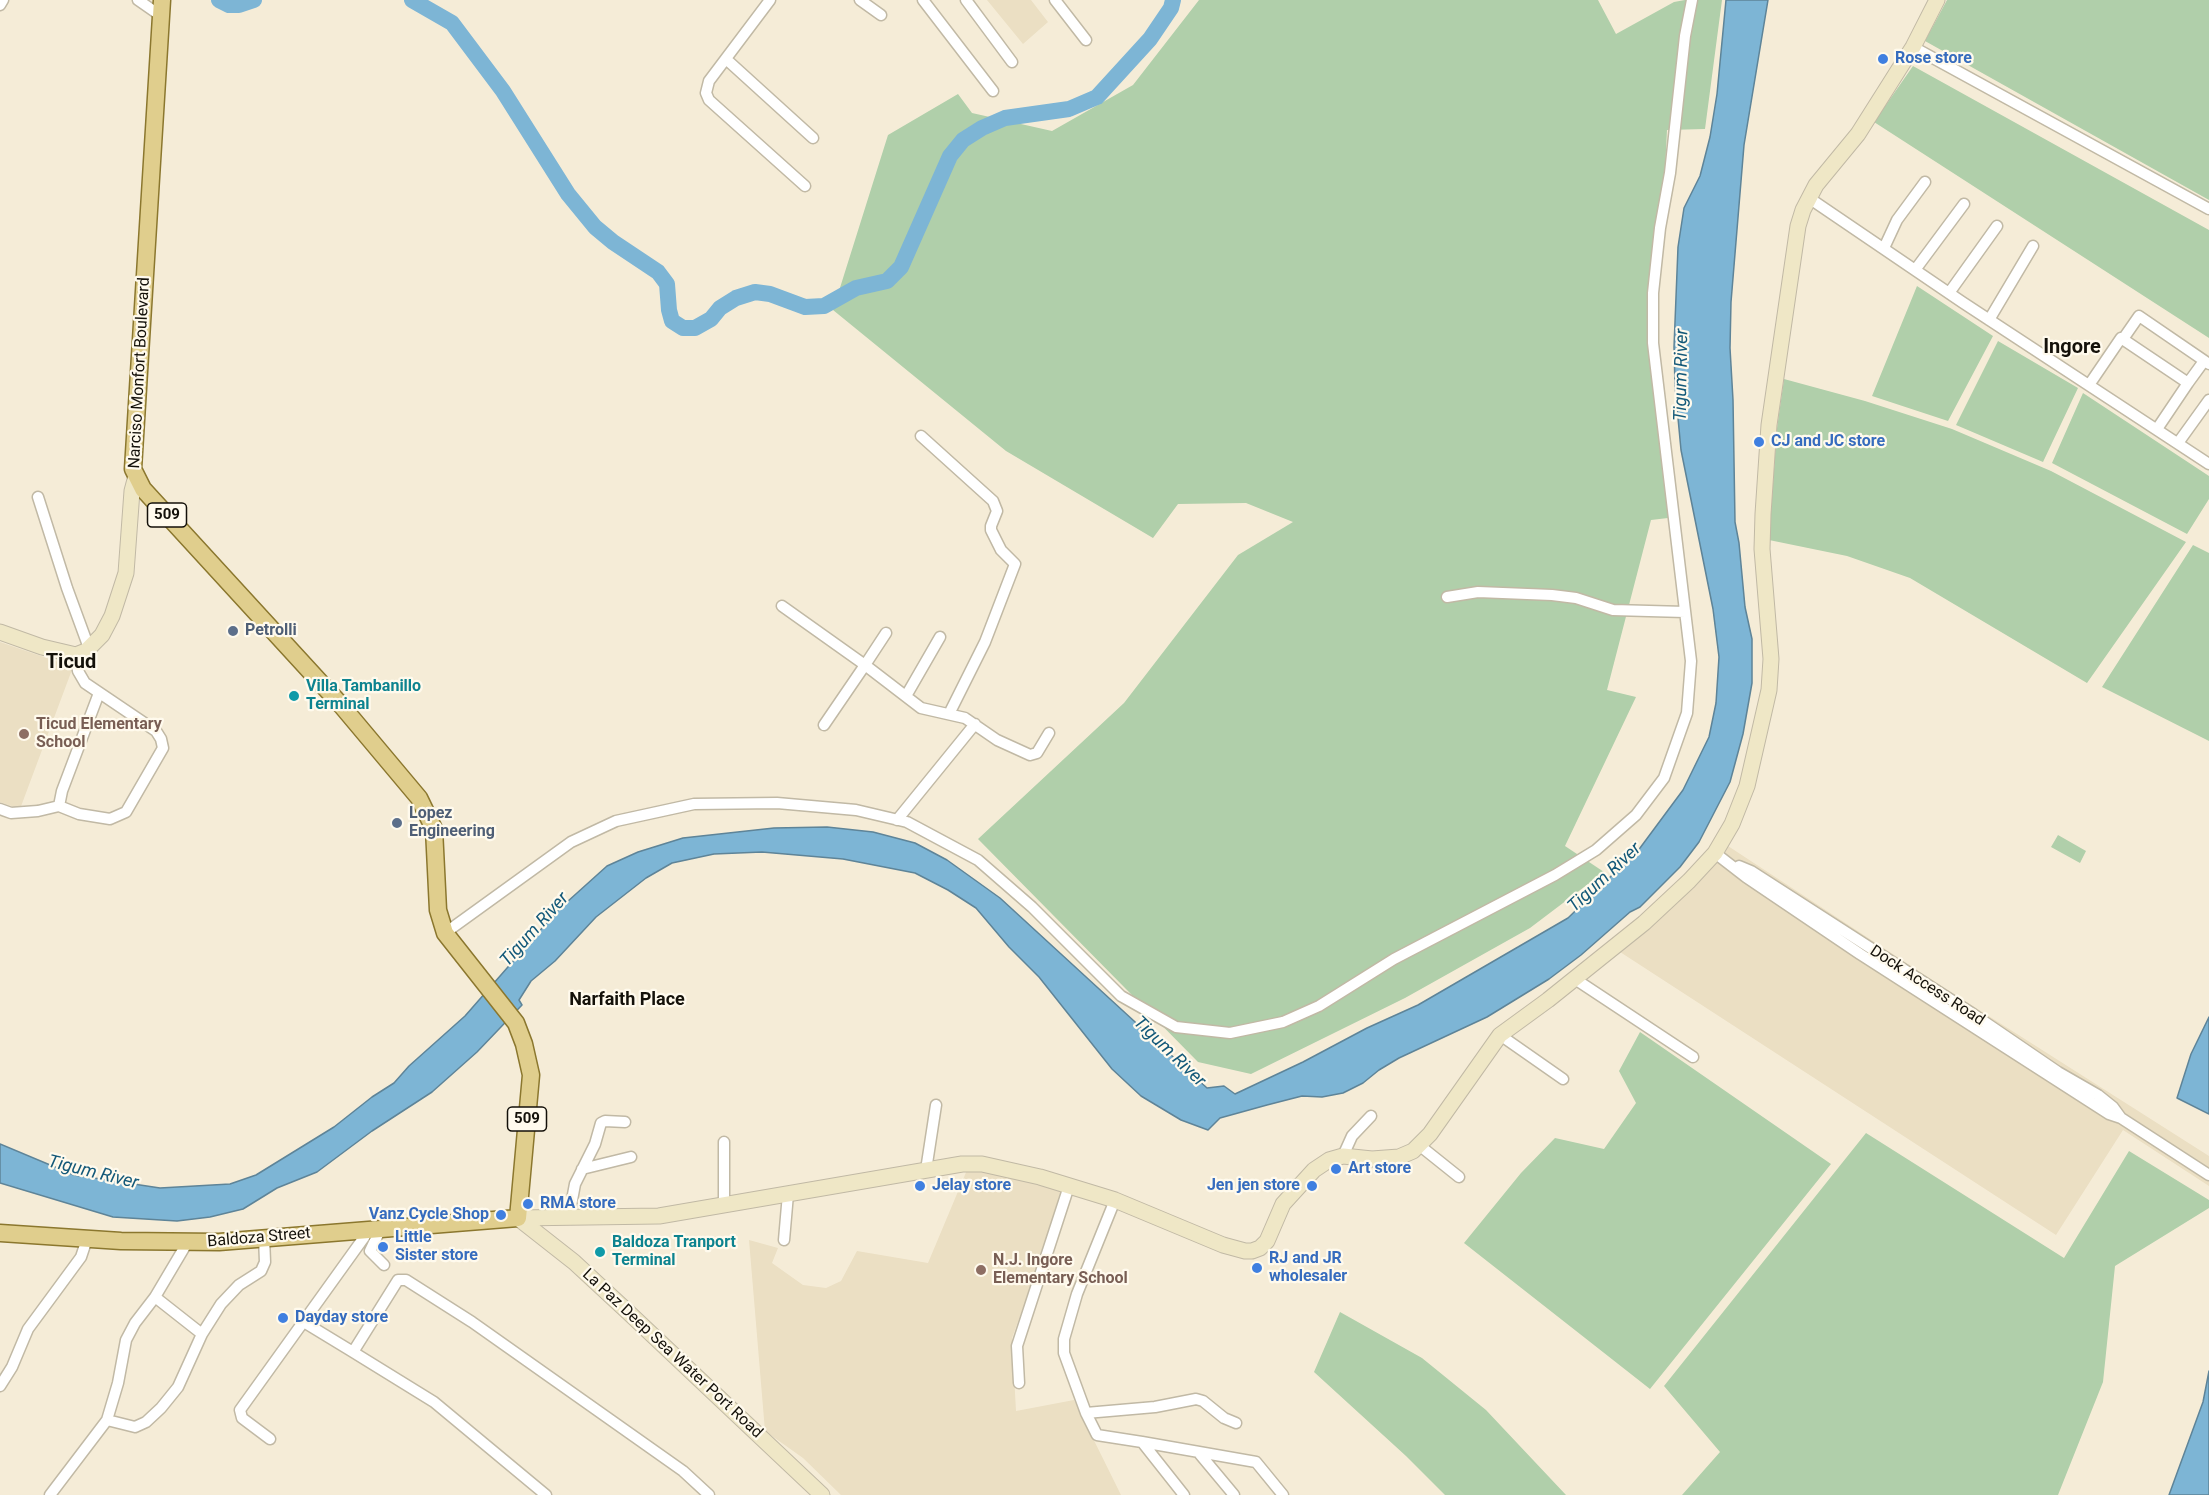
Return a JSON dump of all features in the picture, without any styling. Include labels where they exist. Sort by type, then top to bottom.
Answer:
[{"type":"main road","name":"Narciso Monfort Boulevard","points":[[161,8],[133,469],[143,489],[341,705],[420,798],[434,829],[438,910],[447,937],[516,1023],[524,1044],[531,1075],[518,1218]]},
{"type":"main road","name":"Baldoza Street","points":[[0,1233],[187,1243],[518,1218]]},
{"type":"street","points":[[0,5],[3,0]]},
{"type":"street","points":[[138,0],[161,8]]},
{"type":"street","points":[[770,0],[705,87],[709,100],[805,186]]},
{"type":"street","points":[[860,0],[881,15]]},
{"type":"street","points":[[923,0],[993,91]]},
{"type":"street","points":[[966,0],[1012,62]]},
{"type":"street","points":[[447,937],[571,842],[616,822],[694,804],[777,803],[856,810],[907,822],[978,860],[1032,907],[1121,996],[1176,1027],[1230,1033],[1283,1022],[1319,1006],[1394,959],[1555,875],[1596,850],[1636,816],[1664,778],[1687,713],[1691,661],[1660,414],[1653,343],[1653,313],[1660,228],[1670,172],[1684,36],[1692,0]]},
{"type":"street","points":[[518,1218],[642,1217],[962,1164],[982,1164],[1115,1200],[1223,1245],[1252,1251],[1260,1248],[1267,1241],[1283,1204],[1314,1170],[1329,1160],[1342,1156],[1372,1159],[1399,1157],[1413,1151],[1430,1134],[1500,1035],[1644,923],[1689,881],[1721,857],[1747,786],[1769,690],[1771,659],[1762,549],[1769,425],[1798,226],[1816,185],[1858,134],[1913,47],[1937,0]]},
{"type":"street","points":[[1059,1],[1086,40]]},
{"type":"street","points":[[1913,47],[2209,209]]},
{"type":"street","points":[[726,59],[813,138]]},
{"type":"street","points":[[1884,248],[1897,220],[1925,182]]},
{"type":"street","points":[[1809,198],[1989,320],[2178,443],[2207,458]]},
{"type":"street","points":[[1915,270],[1964,204]]},
{"type":"street","points":[[1949,292],[1997,225]]},
{"type":"street","points":[[1989,320],[2032,246]]},
{"type":"street","points":[[2089,385],[2119,339],[2123,339],[2138,316],[2206,363],[2188,383],[2157,429]]},
{"type":"street","points":[[2123,339],[2188,383]]},
{"type":"street","points":[[2178,443],[2209,400]]},
{"type":"street","points":[[921,436],[993,501],[997,511],[991,530],[1001,550],[1015,564],[985,642],[949,714]]},
{"type":"street","points":[[0,632],[42,647],[82,651],[102,634],[112,616],[126,573],[132,491],[136,476]]},
{"type":"street","points":[[0,809],[11,813],[38,812],[59,806],[79,814],[110,819],[126,812],[163,748],[156,732],[85,683],[78,671],[82,651],[70,598],[38,497]]},
{"type":"street","points":[[1447,597],[1478,592],[1552,595],[1575,598],[1613,610],[1684,612]]},
{"type":"street","points":[[782,606],[921,708],[956,715],[975,724],[998,740],[1030,755],[1037,753],[1049,733]]},
{"type":"street","points":[[824,725],[885,633]]},
{"type":"street","points":[[906,696],[940,637]]},
{"type":"street","points":[[59,806],[62,791],[99,693]]},
{"type":"street","points":[[897,820],[975,724]]},
{"type":"street","name":"Dock Access Road","points":[[1721,857],[1746,877],[1860,954],[2109,1114],[2121,1118],[2209,1175]]},
{"type":"street","points":[[1575,978],[1693,1057]]},
{"type":"street","points":[[1500,1035],[1563,1079]]},
{"type":"street","points":[[926,1170],[936,1104]]},
{"type":"street","points":[[1342,1156],[1352,1136],[1371,1116]]},
{"type":"street","points":[[569,1216],[575,1184],[595,1144],[601,1123],[605,1121],[625,1122]]},
{"type":"street","points":[[724,1143],[724,1204]]},
{"type":"street","points":[[1419,1145],[1459,1177]]},
{"type":"street","points":[[582,1169],[631,1157]]},
{"type":"street","points":[[1019,1383],[1017,1346],[1070,1186]]},
{"type":"street","points":[[784,1240],[788,1194]]},
{"type":"street","points":[[1115,1200],[1077,1294],[1064,1339],[1064,1353],[1086,1413],[1097,1435],[1256,1462],[1283,1495]]},
{"type":"street","points":[[543,1239],[553,1217]]},
{"type":"street","name":"La Paz Deep Sea Water Port Road","points":[[518,1218],[574,1262],[822,1495]]},
{"type":"street","points":[[376,1228],[370,1251],[384,1265]]},
{"type":"street","points":[[270,1439],[242,1418],[240,1410],[302,1321],[376,1228]]},
{"type":"street","points":[[107,1420],[135,1427],[146,1422],[161,1408],[178,1387],[202,1334],[225,1299],[239,1285],[261,1271],[265,1262],[264,1238]]},
{"type":"street","points":[[0,1386],[12,1367],[28,1329],[81,1257],[87,1239]]},
{"type":"street","points":[[50,1495],[107,1420],[118,1383],[126,1340],[187,1243]]},
{"type":"street","points":[[353,1352],[398,1280],[406,1280],[472,1322],[683,1471],[709,1495]]},
{"type":"street","points":[[155,1297],[202,1334]]},
{"type":"street","points":[[302,1321],[434,1402],[546,1495]]},
{"type":"street","points":[[1086,1413],[1155,1407],[1196,1399],[1203,1401],[1224,1418],[1236,1423]]},
{"type":"street","points":[[1142,1443],[1184,1495]]},
{"type":"street","points":[[1198,1453],[1234,1495]]},
{"type":"shaded area","points":[[987,0],[1031,0],[1048,22],[1023,44]]},
{"type":"shaded area","name":"Ticud Elementary School","points":[[0,642],[73,667],[20,809],[0,802]]},
{"type":"shaded area","points":[[1728,846],[1943,987],[2209,1156],[2209,1186],[2123,1130],[2056,1235],[1617,950]]},
{"type":"shaded area","points":[[967,1170],[979,1170],[1061,1190],[1012,1338],[1016,1411],[1074,1400],[1121,1495],[841,1495],[803,1458],[765,1431],[749,1240],[778,1248],[772,1263],[803,1285],[826,1288],[841,1281],[857,1251],[928,1263]]},
{"type":"green space","points":[[1199,0],[1598,0],[1616,34],[1674,2],[1722,0],[1705,129],[1667,130],[1649,341],[1668,518],[1651,520],[1607,690],[1636,697],[1565,846],[1604,872],[1530,928],[1405,998],[1251,1074],[1198,1062],[978,839],[1124,703],[1238,555],[1293,522],[1246,503],[1178,504],[1153,538],[1006,451],[833,310],[888,135],[958,94],[972,113],[1052,131],[1133,85]]},
{"type":"green space","points":[[1947,0],[2209,0],[2209,200],[1925,41]]},
{"type":"green space","points":[[1913,66],[2209,230],[2209,338],[1874,122]]},
{"type":"green space","points":[[1917,286],[1993,336],[1948,421],[1872,396]]},
{"type":"green space","points":[[1998,341],[2078,388],[2043,462],[1956,425]]},
{"type":"green space","points":[[1784,379],[1865,401],[1952,429],[2051,471],[2186,542],[2087,683],[1910,578],[1847,556],[1769,540],[1777,428]]},
{"type":"green space","points":[[2083,393],[2209,476],[2209,499],[2187,534],[2052,463]]},
{"type":"green space","points":[[2193,545],[2209,553],[2209,741],[2102,687]]},
{"type":"green space","points":[[2058,835],[2086,851],[2080,863],[2051,847]]},
{"type":"green space","points":[[1640,1032],[1831,1164],[1650,1389],[1464,1243],[1521,1173],[1555,1138],[1604,1149],[1636,1103],[1619,1071]]},
{"type":"green space","points":[[1866,1133],[2064,1258],[2129,1151],[2209,1200],[2209,1208],[2115,1266],[2103,1382],[2058,1495],[1682,1495],[1720,1452],[1664,1386]]},
{"type":"green space","points":[[1340,1312],[1422,1358],[1486,1410],[1566,1495],[1445,1495],[1314,1372]]},
{"type":"water","name":"Tigum River","points":[[1726,0],[1768,0],[1744,145],[1731,302],[1730,348],[1735,522],[1745,607],[1752,639],[1752,683],[1743,734],[1730,782],[1699,842],[1680,867],[1640,907],[1630,912],[1581,955],[1549,979],[1487,1017],[1399,1058],[1363,1083],[1343,1093],[1322,1097],[1302,1096],[1267,1105],[1220,1118],[1208,1130],[1181,1120],[1141,1096],[1112,1069],[1039,977],[1009,947],[976,908],[948,890],[915,873],[843,859],[762,852],[714,854],[672,863],[646,878],[596,917],[555,961],[531,981],[519,1000],[522,1005],[477,1052],[432,1092],[372,1131],[317,1172],[277,1188],[243,1209],[210,1217],[177,1221],[113,1217],[0,1183],[0,1144],[74,1175],[160,1188],[230,1184],[256,1175],[334,1127],[394,1083],[409,1066],[465,1016],[557,911],[607,866],[638,852],[683,838],[774,828],[827,827],[873,832],[915,843],[947,860],[1000,898],[1207,1088],[1224,1086],[1235,1094],[1418,1005],[1568,918],[1640,848],[1683,790],[1709,737],[1716,703],[1719,657],[1713,609],[1681,450],[1674,347],[1678,247],[1684,208],[1700,176],[1710,137],[1717,94]]},
{"type":"water","points":[[2209,1017],[2209,1114],[2177,1098],[2191,1054]]},
{"type":"water","points":[[2209,1371],[2209,1495],[2169,1495],[2203,1402]]},
{"type":"waterway","points":[[219,0],[229,5],[239,5],[254,0]]},
{"type":"waterway","points":[[412,0],[452,23],[503,91],[568,194],[595,227],[658,272],[667,284],[672,321],[683,328],[695,328],[711,319],[720,308],[736,298],[755,292],[770,294],[805,307],[824,306],[856,288],[887,281],[901,267],[950,156],[963,140],[982,128],[1005,118],[1069,109],[1097,97],[1150,39],[1171,8],[1173,0]]},
{"type":"place","name":"Rose store","points":[[1883,59]]},
{"type":"place","name":"CJ and JC store","points":[[1759,442]]},
{"type":"place","name":"Petrolli","points":[[233,631]]},
{"type":"place","name":"Villa Tambanillo Terminal","points":[[294,696]]},
{"type":"place","name":"Ticud Elementary School","points":[[24,734]]},
{"type":"place","name":"Lopez Engineering","points":[[397,823]]},
{"type":"place","name":"Art store","points":[[1336,1169]]},
{"type":"place","name":"Jelay store","points":[[920,1186]]},
{"type":"place","name":"Jen jen store","points":[[1312,1186]]},
{"type":"place","name":"RMA store","points":[[528,1204]]},
{"type":"place","name":"Vanz Cycle Shop","points":[[501,1215]]},
{"type":"place","name":"Little Sister store","points":[[383,1247]]},
{"type":"place","name":"Baldoza Tranport Terminal","points":[[600,1252]]},
{"type":"place","name":"RJ and JR wholesaler","points":[[1257,1268]]},
{"type":"place","name":"N.J. Ingore Elementary School","points":[[981,1270]]},
{"type":"place","name":"Dayday store","points":[[283,1318]]},
{"type":"district","name":"Ingore","points":[[2072,348]]},
{"type":"district","name":"Ticud","points":[[71,663]]},
{"type":"district","name":"Narfaith Place","points":[[627,1000]]}]
